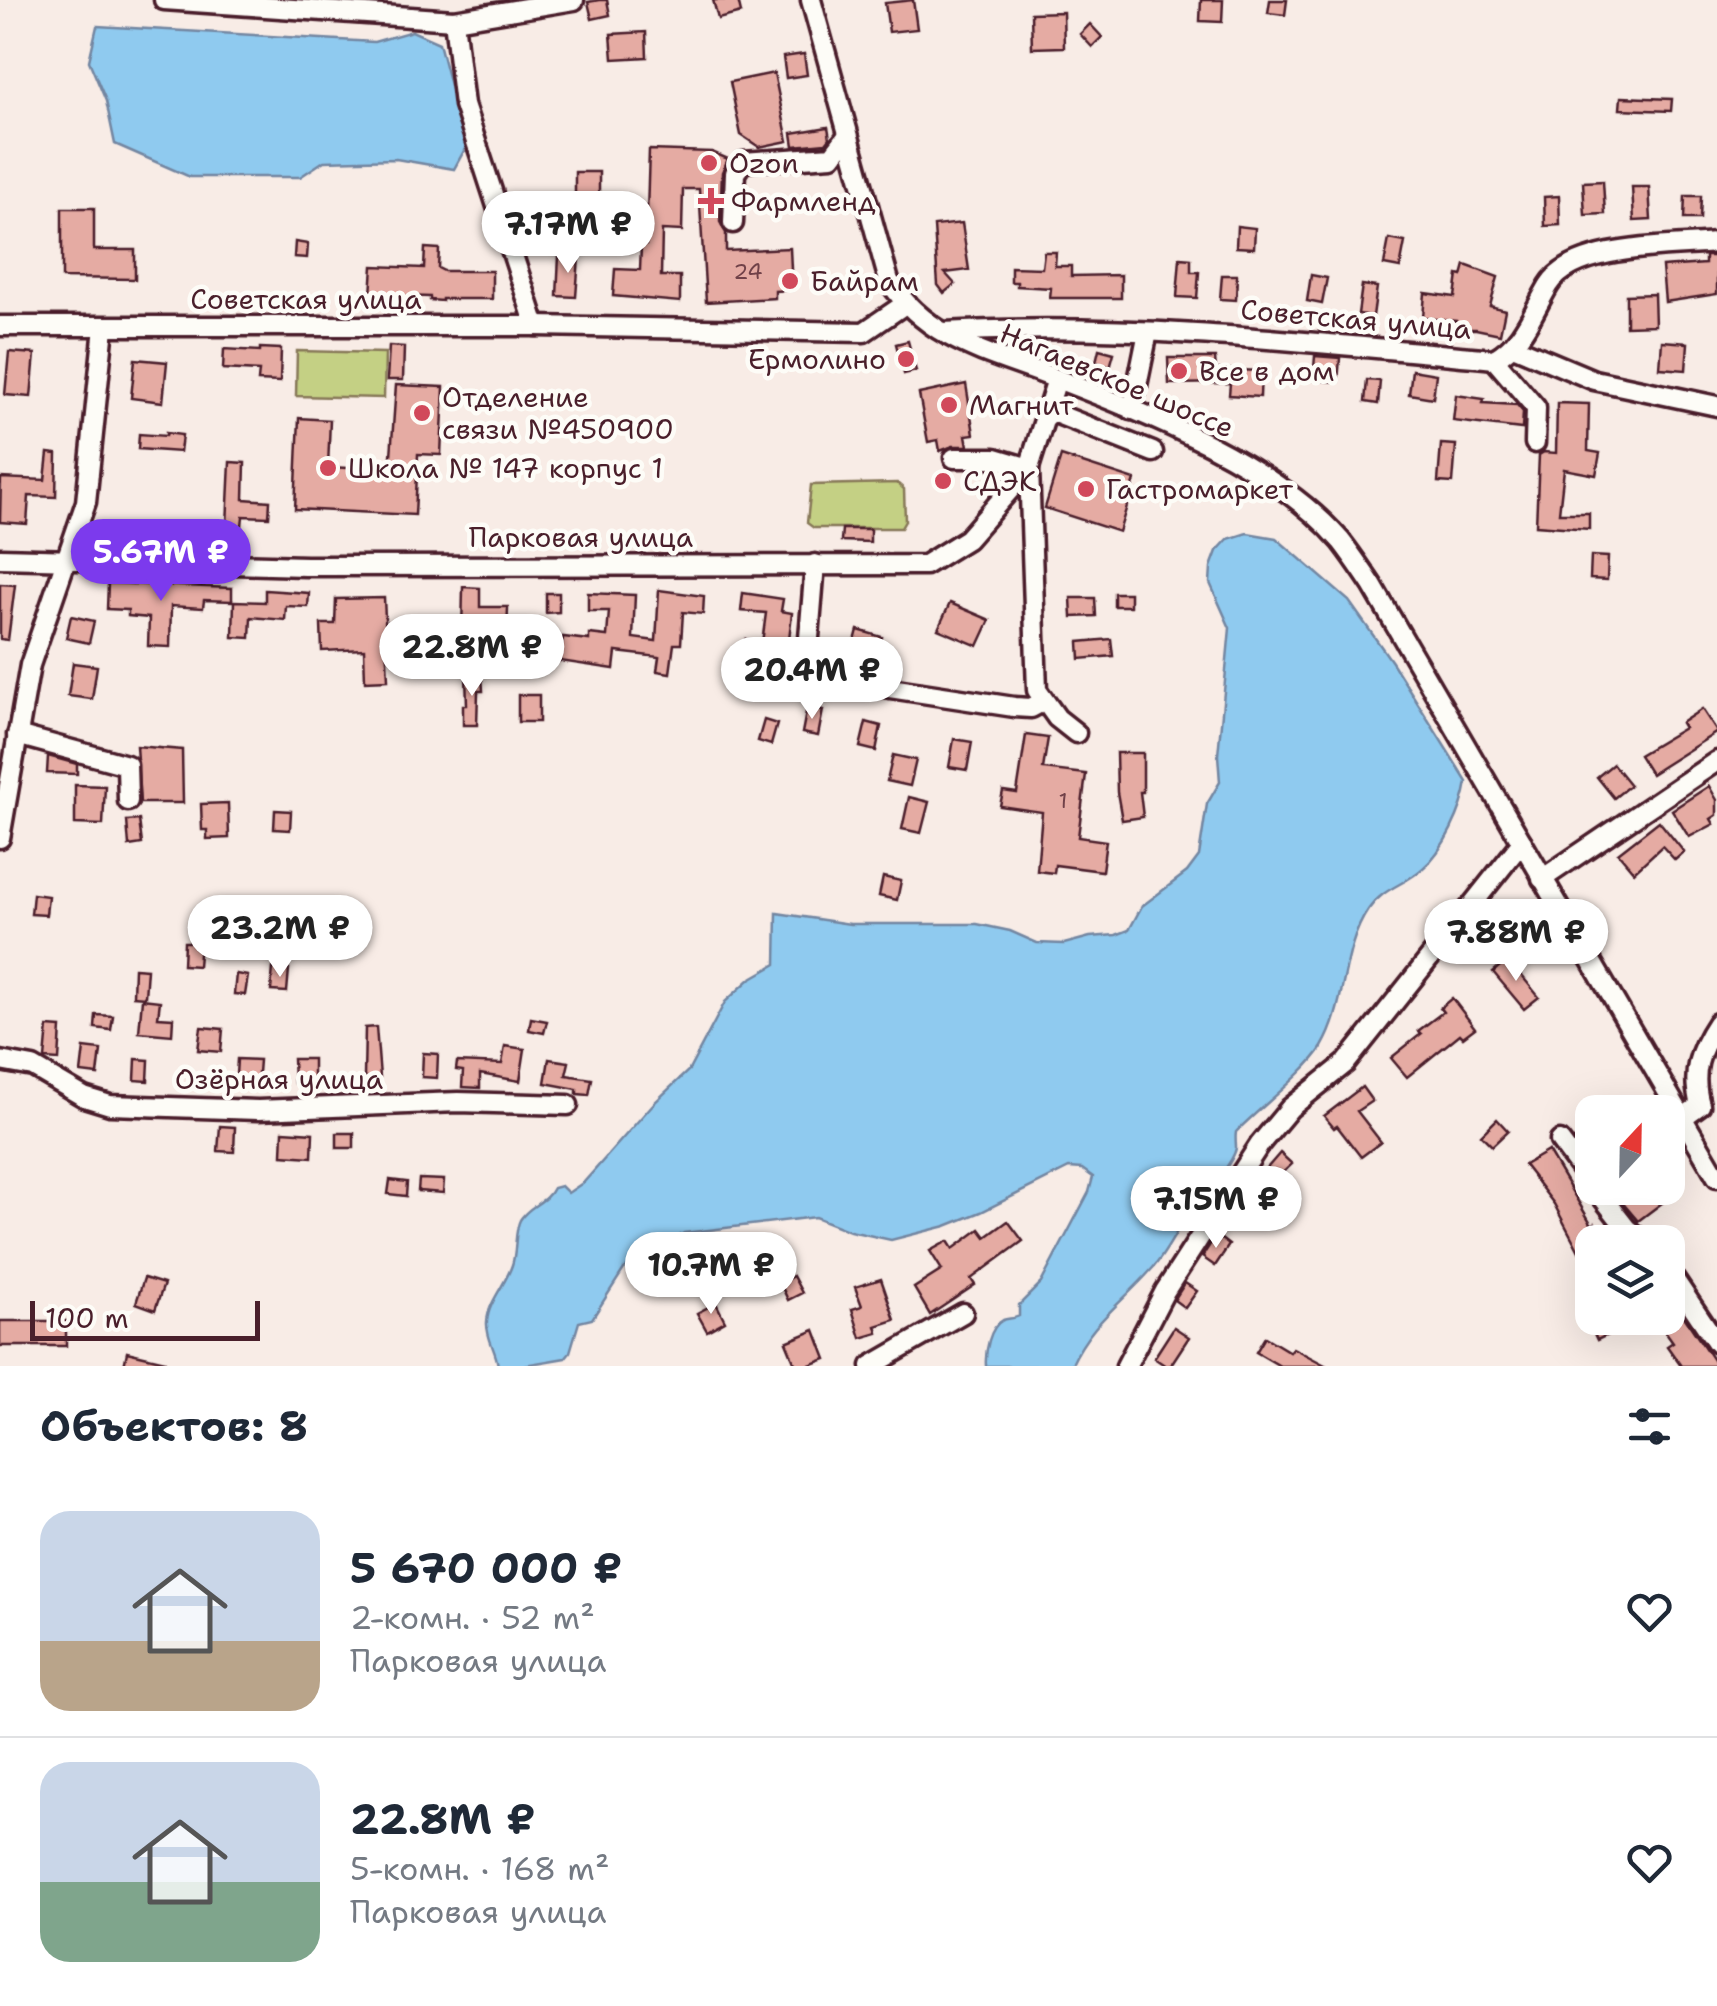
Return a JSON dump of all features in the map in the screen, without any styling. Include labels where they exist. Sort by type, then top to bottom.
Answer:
[{"type":"street","points":[[164,0],[454,20],[574,0]]},
{"type":"street","name":"Нагаевское шоссе","points":[[811,0],[889,281],[905,304],[940,332],[963,344],[1205,442],[1291,497],[1340,540],[1372,585],[1669,1095]]},
{"type":"street","points":[[454,20],[464,105],[536,326]]},
{"type":"street","points":[[733,224],[735,173],[743,162],[832,156],[848,135]]},
{"type":"street","name":"Советская улица","points":[[940,332],[1237,335],[1494,359],[1514,346],[1552,280],[1572,265],[1594,255],[1717,243]]},
{"type":"street","name":"Советская улица","points":[[0,326],[536,326],[864,332],[905,304]]},
{"type":"street","points":[[0,838],[30,665],[86,502],[104,327]]},
{"type":"street","points":[[1132,410],[1148,332]]},
{"type":"street","points":[[1514,346],[1594,380],[1717,406]]},
{"type":"street","points":[[1494,359],[1536,408],[1535,442]]},
{"type":"street","name":"Парковая улица","points":[[0,558],[306,566],[925,565],[967,539],[1029,468],[1057,379]]},
{"type":"street","points":[[1047,410],[1153,452]]},
{"type":"street","points":[[954,458],[995,458],[1029,468],[1037,690],[1056,718],[1076,733]]},
{"type":"street","points":[[814,564],[808,662],[815,673],[830,679],[1014,707],[1031,708],[1044,701]]},
{"type":"street","points":[[16,735],[127,765],[128,801]]},
{"type":"street","points":[[1542,879],[1717,760]]},
{"type":"street","points":[[1126,1366],[1165,1291],[1260,1144],[1290,1108],[1346,1063],[1522,842]]},
{"type":"street","points":[[1708,1107],[1694,1086],[1695,1066],[1717,1024]]},
{"type":"street","name":"Озёрная улица","points":[[0,1061],[34,1067],[84,1097],[110,1105],[258,1110],[458,1102],[568,1104]]},
{"type":"street","name":"Нагаевское шоссе","points":[[1685,1123],[1717,1177]]},
{"type":"street","points":[[1560,1142],[1575,1161]]},
{"type":"street","points":[[1609,1205],[1624,1225]]},
{"type":"street","points":[[1685,1295],[1717,1343]]},
{"type":"street","points":[[871,1366],[963,1313]]},
{"type":"green space","points":[[297,351],[385,353],[384,398],[296,396]]},
{"type":"green space","points":[[897,483],[904,489],[905,521],[901,528],[814,528],[807,523],[811,485]]},
{"type":"water","points":[[97,26],[374,42],[412,31],[439,43],[466,147],[454,169],[396,159],[324,161],[300,177],[190,177],[115,144],[106,101],[89,61]]},
{"type":"water","points":[[1247,533],[1276,538],[1349,601],[1467,782],[1465,793],[1438,852],[1415,875],[1381,896],[1368,910],[1353,942],[1336,1014],[1322,1047],[1294,1079],[1236,1132],[1234,1155],[1223,1172],[1190,1211],[1157,1263],[1088,1337],[1071,1366],[986,1366],[994,1328],[1003,1320],[1019,1316],[1019,1305],[1041,1283],[1089,1192],[1093,1177],[1082,1169],[1069,1168],[981,1212],[891,1240],[850,1231],[815,1217],[684,1233],[624,1269],[592,1319],[579,1322],[565,1358],[498,1366],[488,1333],[488,1315],[512,1265],[520,1220],[553,1188],[561,1186],[568,1193],[584,1182],[689,1070],[725,1002],[750,979],[776,964],[777,913],[850,924],[977,924],[1010,931],[1037,943],[1064,944],[1129,930],[1142,906],[1187,872],[1199,856],[1207,804],[1220,782],[1218,755],[1230,628],[1210,583],[1211,567],[1217,551],[1228,539]]},
{"type":"building","points":[[607,0],[610,15],[592,19],[588,2]]},
{"type":"building","points":[[713,0],[738,0],[741,13],[718,19]]},
{"type":"building","points":[[913,0],[917,29],[889,32],[885,3]]},
{"type":"building","points":[[1201,0],[1223,0],[1222,22],[1200,21]]},
{"type":"building","points":[[1270,0],[1287,0],[1285,15],[1268,13]]},
{"type":"building","points":[[1063,12],[1064,47],[1032,48],[1031,13]]},
{"type":"building","points":[[1090,24],[1102,37],[1092,47],[1080,34]]},
{"type":"building","points":[[646,32],[647,57],[613,59],[611,34]]},
{"type":"building","points":[[804,54],[807,75],[786,78],[783,57]]},
{"type":"building","points":[[774,73],[788,141],[759,147],[741,135],[730,82]]},
{"type":"building","points":[[1621,97],[1672,99],[1671,111],[1620,109]]},
{"type":"building","points":[[828,127],[830,138],[826,143],[794,146],[792,133]]},
{"type":"building","points":[[649,150],[712,152],[728,159],[722,172],[720,222],[726,233],[726,251],[790,248],[792,290],[775,291],[775,298],[706,302],[699,189],[683,189],[682,231],[662,230],[661,276],[680,276],[680,302],[613,296],[615,269],[640,270],[641,245],[646,245]]},
{"type":"building","points":[[575,172],[599,172],[599,207],[575,208]]},
{"type":"building","points":[[1603,181],[1605,214],[1585,215],[1583,182]]},
{"type":"building","points":[[1632,187],[1649,187],[1651,220],[1634,221]]},
{"type":"building","points":[[1559,196],[1560,225],[1545,226],[1544,197]]},
{"type":"building","points":[[1685,196],[1701,196],[1700,219],[1684,219]]},
{"type":"building","points":[[62,208],[94,208],[94,250],[135,250],[135,279],[62,278]]},
{"type":"building","points":[[962,223],[969,270],[945,273],[955,284],[944,293],[938,285],[934,226]]},
{"type":"building","points":[[1237,226],[1255,228],[1254,248],[1236,247]]},
{"type":"building","points":[[1389,239],[1405,242],[1400,268],[1384,265]]},
{"type":"building","points":[[295,242],[308,244],[307,258],[294,257]]},
{"type":"building","points":[[425,248],[439,249],[438,268],[444,271],[492,271],[492,299],[442,301],[371,295],[373,266],[424,268]]},
{"type":"building","points":[[1044,252],[1056,252],[1055,266],[1071,266],[1071,276],[1121,275],[1121,298],[1050,298],[1051,288],[1017,286],[1017,282],[1011,282],[1011,267],[1042,268]]},
{"type":"building","points":[[559,256],[579,257],[576,297],[557,296]]},
{"type":"building","points":[[1705,256],[1717,256],[1717,294],[1665,302],[1662,267],[1705,264]]},
{"type":"building","points":[[1180,258],[1191,259],[1191,272],[1199,272],[1197,298],[1177,297]]},
{"type":"building","points":[[1465,265],[1498,277],[1490,306],[1505,310],[1500,334],[1456,329],[1456,321],[1423,318],[1425,293],[1455,297],[1458,275],[1462,276]]},
{"type":"building","points":[[1222,275],[1237,275],[1236,300],[1220,299]]},
{"type":"building","points":[[1311,275],[1327,278],[1322,304],[1307,301]]},
{"type":"building","points":[[1362,285],[1377,287],[1373,316],[1358,314]]},
{"type":"building","points":[[1654,294],[1655,325],[1626,326],[1626,295]]},
{"type":"building","points":[[908,341],[916,371],[904,374],[896,344]]},
{"type":"building","points":[[1662,341],[1688,343],[1686,370],[1660,368]]},
{"type":"building","points":[[389,346],[404,347],[403,380],[387,380]]},
{"type":"building","points":[[224,349],[281,349],[280,382],[258,381],[259,371],[223,369]]},
{"type":"building","points":[[1099,349],[1114,353],[1110,367],[1096,362]]},
{"type":"building","points":[[9,352],[35,354],[31,397],[5,395]]},
{"type":"building","points":[[1315,356],[1340,358],[1338,382],[1313,380]]},
{"type":"building","points":[[1168,358],[1215,358],[1216,369],[1261,371],[1260,397],[1229,395],[1230,383],[1169,384]]},
{"type":"building","points":[[135,359],[167,362],[163,402],[131,398]]},
{"type":"building","points":[[1412,370],[1436,374],[1433,398],[1409,394]]},
{"type":"building","points":[[1367,380],[1380,381],[1378,404],[1365,402]]},
{"type":"building","points":[[966,384],[974,434],[966,435],[968,446],[940,451],[938,440],[928,442],[919,394]]},
{"type":"building","name":"Школа № 147 корпус 1","points":[[396,385],[444,387],[441,455],[418,454],[415,515],[295,509],[299,418],[330,420],[328,467],[390,470]]},
{"type":"building","points":[[1456,395],[1484,399],[1483,403],[1517,405],[1523,412],[1522,429],[1453,421]]},
{"type":"building","points":[[1557,403],[1589,404],[1588,451],[1600,453],[1596,475],[1564,469],[1559,513],[1589,513],[1589,529],[1536,525],[1539,455],[1556,453]]},
{"type":"building","points":[[139,434],[182,435],[180,452],[138,449]]},
{"type":"building","points":[[1441,444],[1456,445],[1453,483],[1438,482]]},
{"type":"building","points":[[48,453],[57,454],[56,497],[29,496],[27,524],[0,522],[1,478],[45,480]]},
{"type":"building","points":[[1061,456],[1135,480],[1119,532],[1045,508]]},
{"type":"building","points":[[230,462],[245,463],[244,499],[270,501],[269,517],[243,516],[242,526],[227,525]]},
{"type":"building","points":[[842,529],[870,529],[870,542],[841,541]]},
{"type":"building","points":[[1591,556],[1608,557],[1607,580],[1590,579]]},
{"type":"building","points":[[108,583],[232,588],[232,601],[204,600],[203,608],[171,606],[170,647],[148,646],[149,618],[128,616],[128,610],[107,609]]},
{"type":"building","points":[[0,584],[15,585],[8,640],[0,639]]},
{"type":"building","points":[[463,587],[480,588],[480,607],[508,607],[507,636],[462,634]]},
{"type":"building","points":[[265,590],[309,593],[308,607],[286,606],[285,620],[251,617],[250,638],[233,637],[234,601],[265,602]]},
{"type":"building","points":[[659,590],[704,596],[703,614],[683,612],[681,644],[674,644],[670,673],[657,671],[659,657],[616,652],[614,669],[560,661],[563,637],[589,640],[589,634],[607,636],[609,611],[588,611],[588,593],[635,595],[633,638],[656,641]]},
{"type":"building","points":[[546,593],[559,593],[559,612],[546,613]]},
{"type":"building","points":[[743,593],[783,599],[781,611],[792,613],[785,674],[771,671],[774,660],[743,654],[746,639],[762,643],[766,613],[741,611]]},
{"type":"building","points":[[1114,593],[1130,593],[1130,606],[1114,606]]},
{"type":"building","points":[[384,598],[388,680],[365,681],[364,649],[322,651],[321,624],[335,624],[336,599]]},
{"type":"building","points":[[1071,598],[1095,598],[1096,616],[1072,617]]},
{"type":"building","points":[[950,603],[990,620],[978,646],[938,629]]},
{"type":"building","points":[[71,616],[94,621],[89,643],[66,638]]},
{"type":"building","points":[[858,630],[882,637],[873,670],[849,663]]},
{"type":"building","points":[[1111,639],[1113,656],[1080,659],[1079,642]]},
{"type":"building","points":[[73,663],[97,666],[92,699],[68,696]]},
{"type":"building","points":[[466,675],[482,675],[477,725],[463,725]]},
{"type":"building","points":[[518,695],[539,695],[539,722],[518,722]]},
{"type":"building","points":[[807,707],[823,710],[818,736],[802,733]]},
{"type":"building","points":[[1702,709],[1717,732],[1651,774],[1639,755],[1684,728],[1681,723]]},
{"type":"building","points":[[764,720],[777,724],[771,745],[758,741]]},
{"type":"building","points":[[866,722],[881,726],[876,751],[860,747]]},
{"type":"building","points":[[1026,735],[1048,738],[1043,769],[1086,774],[1078,837],[1106,841],[1102,871],[1055,865],[1054,873],[1037,871],[1042,812],[1000,806],[1003,791],[1017,793]]},
{"type":"building","points":[[954,739],[972,742],[967,770],[949,767]]},
{"type":"building","points":[[136,746],[182,750],[183,803],[140,803]]},
{"type":"building","points":[[1116,753],[1143,753],[1143,817],[1122,820]]},
{"type":"building","points":[[893,755],[916,760],[910,786],[887,781]]},
{"type":"building","points":[[48,756],[77,764],[77,774],[47,773]]},
{"type":"building","points":[[1613,764],[1630,785],[1614,798],[1597,777]]},
{"type":"building","points":[[75,785],[105,786],[103,825],[75,824]]},
{"type":"building","points":[[1709,786],[1717,800],[1717,815],[1711,819],[1714,824],[1689,837],[1672,810]]},
{"type":"building","points":[[909,797],[929,802],[921,833],[902,829]]},
{"type":"building","points":[[228,803],[229,838],[207,839],[207,830],[202,830],[201,804]]},
{"type":"building","points":[[275,810],[291,811],[290,830],[274,829]]},
{"type":"building","points":[[139,820],[142,844],[129,846],[127,821]]},
{"type":"building","points":[[1659,821],[1684,852],[1675,860],[1662,846],[1634,872],[1618,853]]},
{"type":"building","points":[[883,877],[901,881],[897,900],[879,896]]},
{"type":"building","points":[[33,894],[48,896],[46,915],[31,914]]},
{"type":"building","points":[[184,942],[200,942],[198,966],[183,965]]},
{"type":"building","points":[[1508,959],[1539,997],[1524,1009],[1493,972]]},
{"type":"building","points":[[134,968],[147,969],[145,997],[133,996]]},
{"type":"building","points":[[273,968],[289,969],[287,992],[271,991]]},
{"type":"building","points":[[236,974],[248,976],[245,995],[234,994]]},
{"type":"building","points":[[1452,998],[1475,1028],[1463,1037],[1460,1034],[1407,1077],[1391,1058],[1421,1034],[1418,1031],[1443,1012],[1440,1008]]},
{"type":"building","points":[[142,999],[160,1001],[158,1017],[173,1018],[172,1035],[139,1032]]},
{"type":"building","points":[[96,1015],[113,1016],[111,1030],[95,1028]]},
{"type":"building","points":[[531,1018],[547,1021],[544,1033],[529,1030]]},
{"type":"building","points":[[48,1027],[61,1028],[59,1060],[45,1059]]},
{"type":"building","points":[[201,1027],[223,1029],[221,1052],[198,1050]]},
{"type":"building","points":[[376,1027],[380,1077],[364,1078],[365,1028]]},
{"type":"building","points":[[505,1046],[525,1049],[520,1081],[480,1074],[480,1088],[462,1087],[463,1071],[456,1070],[457,1062],[502,1064]]},
{"type":"building","points":[[84,1048],[101,1050],[98,1075],[81,1073]]},
{"type":"building","points":[[423,1053],[438,1054],[437,1078],[422,1077]]},
{"type":"building","points":[[136,1059],[149,1060],[148,1081],[135,1080]]},
{"type":"building","points":[[237,1059],[259,1060],[257,1086],[243,1085],[244,1076],[236,1075]]},
{"type":"building","points":[[293,1059],[313,1059],[313,1082],[294,1083]]},
{"type":"building","points":[[549,1059],[569,1062],[566,1075],[592,1079],[589,1095],[545,1083]]},
{"type":"building","points":[[1362,1087],[1372,1101],[1357,1111],[1381,1142],[1361,1157],[1324,1116]]},
{"type":"building","points":[[1497,1119],[1508,1131],[1492,1146],[1481,1135]]},
{"type":"building","points":[[220,1126],[235,1127],[234,1152],[218,1151]]},
{"type":"building","points":[[283,1131],[313,1133],[312,1157],[282,1155]]},
{"type":"building","points":[[337,1133],[354,1133],[354,1148],[337,1148]]},
{"type":"building","points":[[1548,1151],[1575,1196],[1575,1205],[1580,1205],[1592,1225],[1575,1225],[1575,1244],[1554,1204],[1524,1165]]},
{"type":"building","points":[[1280,1153],[1292,1164],[1264,1191],[1271,1198],[1250,1219],[1236,1204]]},
{"type":"building","points":[[419,1179],[444,1180],[443,1193],[418,1191]]},
{"type":"building","points":[[390,1180],[407,1182],[406,1196],[388,1194]]},
{"type":"building","points":[[1624,1205],[1659,1205],[1638,1221]]},
{"type":"building","points":[[1008,1221],[1023,1241],[971,1279],[975,1285],[930,1315],[914,1288],[942,1270],[930,1251],[948,1241],[953,1249],[980,1229],[986,1237]]},
{"type":"building","points":[[1216,1235],[1229,1245],[1215,1266],[1202,1257]]},
{"type":"building","points":[[793,1276],[802,1293],[788,1300],[780,1283]]},
{"type":"building","points":[[144,1278],[164,1284],[155,1310],[136,1303]]},
{"type":"building","points":[[881,1279],[895,1320],[876,1326],[878,1333],[861,1338],[852,1309],[862,1306],[855,1287]]},
{"type":"building","points":[[1185,1283],[1197,1291],[1185,1308],[1174,1300]]},
{"type":"building","points":[[716,1303],[725,1321],[707,1331],[697,1313]]},
{"type":"building","points":[[1685,1318],[1717,1366],[1681,1366],[1667,1346],[1673,1342],[1668,1335],[1685,1335]]},
{"type":"building","points":[[0,1321],[66,1321],[66,1346],[0,1346]]},
{"type":"building","points":[[1174,1327],[1189,1337],[1170,1366],[1166,1366],[1154,1358]]},
{"type":"building","points":[[815,1330],[826,1359],[796,1366],[786,1342]]},
{"type":"building","points":[[1265,1337],[1327,1366],[1280,1366],[1256,1352]]},
{"type":"building","points":[[127,1352],[165,1361],[164,1366],[124,1366]]},
{"type":"place","name":"Ozon","points":[[709,163]]},
{"type":"place","name":"Фармленд","points":[[711,201]]},
{"type":"place","name":"Байрам","points":[[790,281]]},
{"type":"place","name":"Ермолино","points":[[906,359]]},
{"type":"place","name":"Все в дом","points":[[1179,371]]},
{"type":"place","name":"Магнит","points":[[949,405]]},
{"type":"place","name":"Отделение связи №450900","points":[[422,413]]},
{"type":"place","name":"Школа № 147 корпус 1","points":[[328,468]]},
{"type":"place","name":"СДЭК","points":[[943,481]]},
{"type":"place","name":"Гастромаркет","points":[[1086,489]]}]
